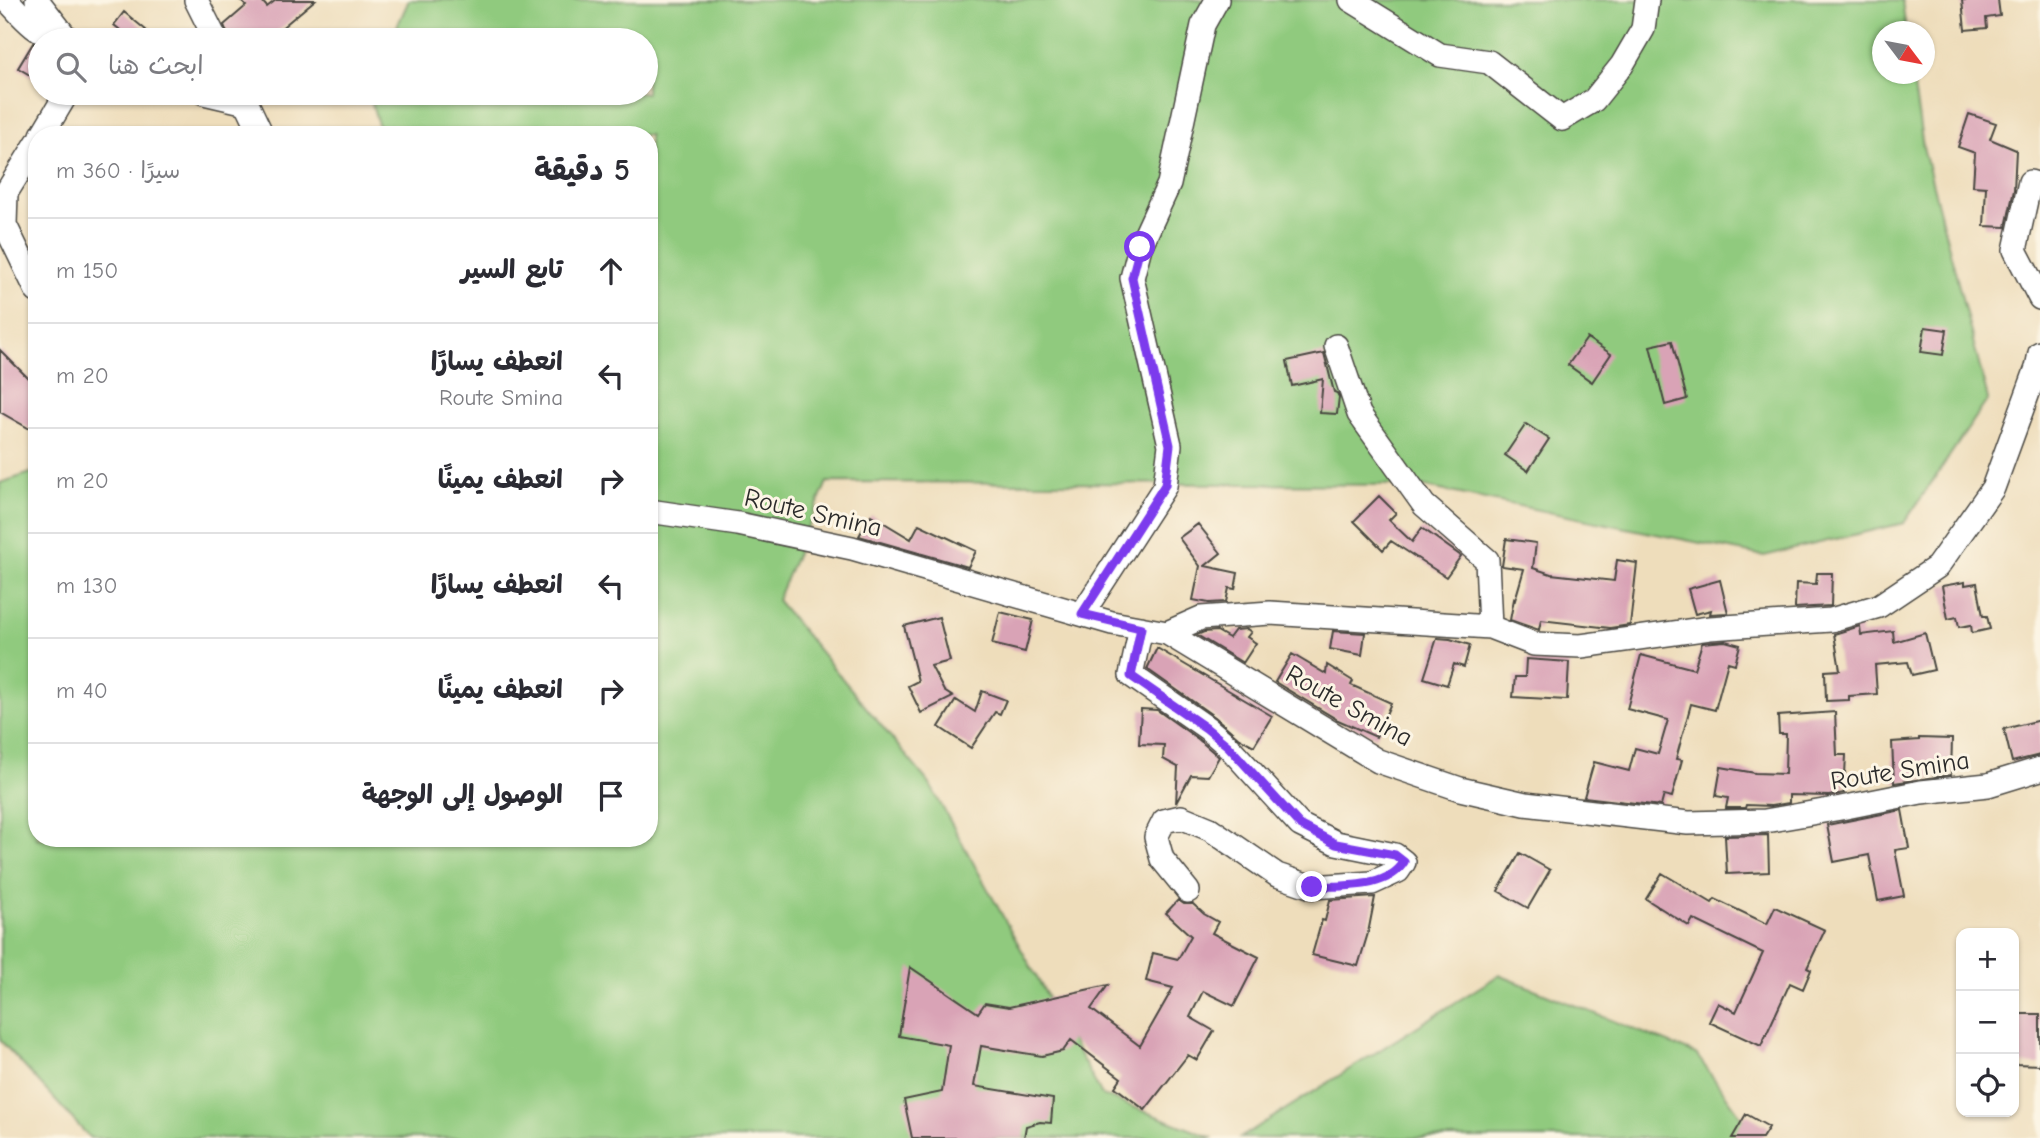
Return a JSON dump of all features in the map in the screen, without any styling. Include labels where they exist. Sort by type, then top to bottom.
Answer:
[{"type":"street","points":[[6,0],[35,28]]},
{"type":"street","points":[[37,0],[59,28]]},
{"type":"street","points":[[196,0],[210,28]]},
{"type":"street","points":[[1082,614],[1165,485],[1170,445],[1132,278],[1140,247],[1169,184],[1203,24],[1217,0]]},
{"type":"street","points":[[1352,0],[1440,55],[1489,62],[1562,119],[1594,100],[1622,65],[1643,29],[1647,0]]},
{"type":"street","points":[[47,126],[60,105]]},
{"type":"street","points":[[247,105],[258,126]]},
{"type":"street","points":[[28,158],[6,193],[2,227],[28,275]]},
{"type":"street","points":[[2040,185],[2030,181],[2015,250],[2040,298]]},
{"type":"street","points":[[1336,346],[1359,414],[1423,505],[1487,560],[1490,627]]},
{"type":"street","points":[[1167,634],[1200,618],[1270,613],[1490,627],[1534,644],[1581,646],[1710,628],[1831,620],[1880,606],[1937,567],[1993,488],[2039,362]]},
{"type":"street","name":"Route Smina","points":[[658,512],[738,524],[852,548],[1082,614],[1167,634],[1378,761],[1460,789],[1525,804],[1688,822],[1765,821],[1921,792],[1988,785],[2040,769]]},
{"type":"street","points":[[1141,628],[1131,676],[1228,746],[1300,825],[1336,844],[1395,855],[1404,862],[1398,872],[1372,883],[1312,887],[1277,875],[1210,829],[1181,817],[1164,821],[1156,837],[1162,859],[1188,891]]},
{"type":"green space","points":[[409,0],[1902,0],[1905,21],[1872,21],[1872,84],[1914,84],[1923,147],[1988,399],[1904,523],[1764,556],[1416,485],[827,482],[777,600],[929,783],[1102,1095],[1213,1138],[90,1138],[0,1040],[0,483],[28,474],[28,847],[658,847],[658,126],[378,126],[372,105],[658,105],[658,28],[396,28]]},
{"type":"green space","points":[[1499,975],[1696,1054],[1757,1138],[1240,1138]]},
{"type":"building","points":[[240,0],[261,0],[267,7],[276,0],[315,0],[281,28],[225,28],[224,25],[246,6]]},
{"type":"building","points":[[1962,0],[1998,0],[2000,16],[1986,18],[1987,28],[1965,30]]},
{"type":"building","points":[[124,12],[144,28],[118,28],[114,25]]},
{"type":"building","points":[[28,51],[28,74],[18,68]]},
{"type":"building","points":[[1969,114],[1996,123],[1990,139],[2016,150],[2014,190],[2006,227],[1984,226],[1986,187],[1973,186],[1975,153],[1958,147]]},
{"type":"building","points":[[1925,327],[1947,330],[1943,355],[1921,352]]},
{"type":"building","points":[[1587,338],[1611,354],[1592,382],[1568,365]]},
{"type":"building","points":[[1672,341],[1687,399],[1665,405],[1650,346]]},
{"type":"building","points":[[0,350],[28,378],[28,428],[0,412]]},
{"type":"building","points":[[1324,353],[1334,392],[1339,397],[1337,414],[1320,413],[1323,379],[1292,386],[1287,361]]},
{"type":"building","points":[[1526,424],[1549,439],[1528,471],[1505,455]]},
{"type":"building","points":[[1379,496],[1396,513],[1389,520],[1412,542],[1422,528],[1461,556],[1446,577],[1391,541],[1383,550],[1354,521]]},
{"type":"building","points":[[871,515],[911,539],[919,524],[976,551],[968,567],[859,536]]},
{"type":"building","points":[[1198,524],[1221,553],[1205,566],[1238,573],[1235,589],[1229,588],[1226,602],[1193,600],[1200,566],[1179,538]]},
{"type":"building","points":[[1506,539],[1536,543],[1533,568],[1551,574],[1614,581],[1617,560],[1637,563],[1630,625],[1610,628],[1541,620],[1539,630],[1510,620],[1524,569],[1502,566]]},
{"type":"building","points":[[1817,573],[1832,573],[1831,606],[1795,608],[1796,583],[1816,584]]},
{"type":"building","points":[[1720,580],[1728,613],[1710,614],[1711,610],[1695,614],[1688,589]]},
{"type":"building","points":[[1965,582],[1965,585],[1977,583],[1983,616],[1987,616],[1990,629],[1972,633],[1971,625],[1959,627],[1957,617],[1948,619],[1942,586]]},
{"type":"building","points":[[1000,612],[1033,620],[1025,652],[992,644]]},
{"type":"building","points":[[939,617],[950,661],[931,666],[944,691],[953,697],[921,713],[908,686],[918,681],[904,626]]},
{"type":"building","points":[[1860,626],[1861,635],[1893,631],[1894,642],[1925,633],[1934,670],[1912,675],[1908,662],[1875,665],[1877,694],[1849,696],[1849,700],[1826,701],[1825,671],[1840,670],[1834,634]]},
{"type":"building","points":[[1247,629],[1251,632],[1247,637],[1256,643],[1243,663],[1197,635],[1217,631],[1229,638],[1235,630]]},
{"type":"building","points":[[1333,631],[1365,633],[1362,655],[1330,649]]},
{"type":"building","points":[[1437,638],[1470,645],[1464,667],[1454,664],[1447,685],[1424,678]]},
{"type":"building","points":[[1725,641],[1740,645],[1735,664],[1728,662],[1715,710],[1691,704],[1676,759],[1682,760],[1672,797],[1664,795],[1661,806],[1584,797],[1594,762],[1629,771],[1635,748],[1658,754],[1668,720],[1627,709],[1641,655],[1694,669],[1702,643]]},
{"type":"building","points":[[1157,648],[1272,716],[1254,746],[1239,738],[1215,717],[1147,669]]},
{"type":"building","points":[[1292,654],[1326,674],[1327,665],[1353,681],[1351,685],[1391,703],[1376,737],[1338,720],[1275,682]]},
{"type":"building","points":[[1526,659],[1569,662],[1567,700],[1513,697],[1515,677],[1525,677]]},
{"type":"building","points":[[982,691],[1006,700],[1000,714],[995,712],[971,748],[939,727],[956,700],[975,712]]},
{"type":"building","points":[[1141,709],[1157,710],[1219,757],[1208,776],[1191,775],[1176,803],[1178,767],[1163,759],[1164,745],[1139,744]]},
{"type":"building","points":[[1835,712],[1837,755],[1846,755],[1844,793],[1829,796],[1789,795],[1789,803],[1771,806],[1746,805],[1745,808],[1726,808],[1728,798],[1716,796],[1721,767],[1755,773],[1785,774],[1786,734],[1779,734],[1778,716]]},
{"type":"building","points":[[2040,720],[2040,755],[2012,762],[2004,729]]},
{"type":"building","points":[[1919,738],[1952,739],[1951,775],[1894,783],[1892,742]]},
{"type":"building","points":[[1902,810],[1909,848],[1895,850],[1904,896],[1878,901],[1869,855],[1834,862],[1827,825]]},
{"type":"building","points":[[1768,835],[1769,872],[1727,874],[1725,836]]},
{"type":"building","points":[[1520,853],[1550,870],[1528,908],[1498,891]]},
{"type":"building","points":[[1662,873],[1712,903],[1715,899],[1767,924],[1775,907],[1825,930],[1807,968],[1811,970],[1803,989],[1790,983],[1761,1046],[1709,1022],[1718,1003],[1736,1012],[1763,953],[1693,919],[1689,926],[1646,899]]},
{"type":"building","points":[[1375,897],[1358,966],[1312,955],[1330,900]]},
{"type":"building","points":[[1178,900],[1184,904],[1193,904],[1218,922],[1212,933],[1259,957],[1234,1006],[1203,991],[1190,1017],[1214,1031],[1197,1060],[1188,1055],[1145,1110],[1115,1087],[1121,1078],[1071,1040],[1063,1051],[1042,1056],[981,1046],[974,1086],[1053,1099],[1051,1123],[1040,1122],[1026,1126],[1024,1138],[912,1138],[904,1100],[942,1092],[949,1045],[899,1036],[910,967],[978,1013],[985,1003],[1009,1007],[1108,985],[1091,1009],[1140,1046],[1173,988],[1146,981],[1153,953],[1178,959],[1191,936],[1166,913]]},
{"type":"building","points":[[2019,1014],[2040,1014],[2040,1065],[2019,1064]]},
{"type":"building","points":[[1746,1114],[1769,1127],[1762,1138],[1732,1138]]},
{"type":"route","points":[[1140,247],[1132,278],[1170,445],[1165,485],[1082,614],[1141,628],[1131,676],[1228,746],[1300,825],[1336,844],[1395,855],[1404,862],[1398,872],[1372,883],[1312,887]]}]
